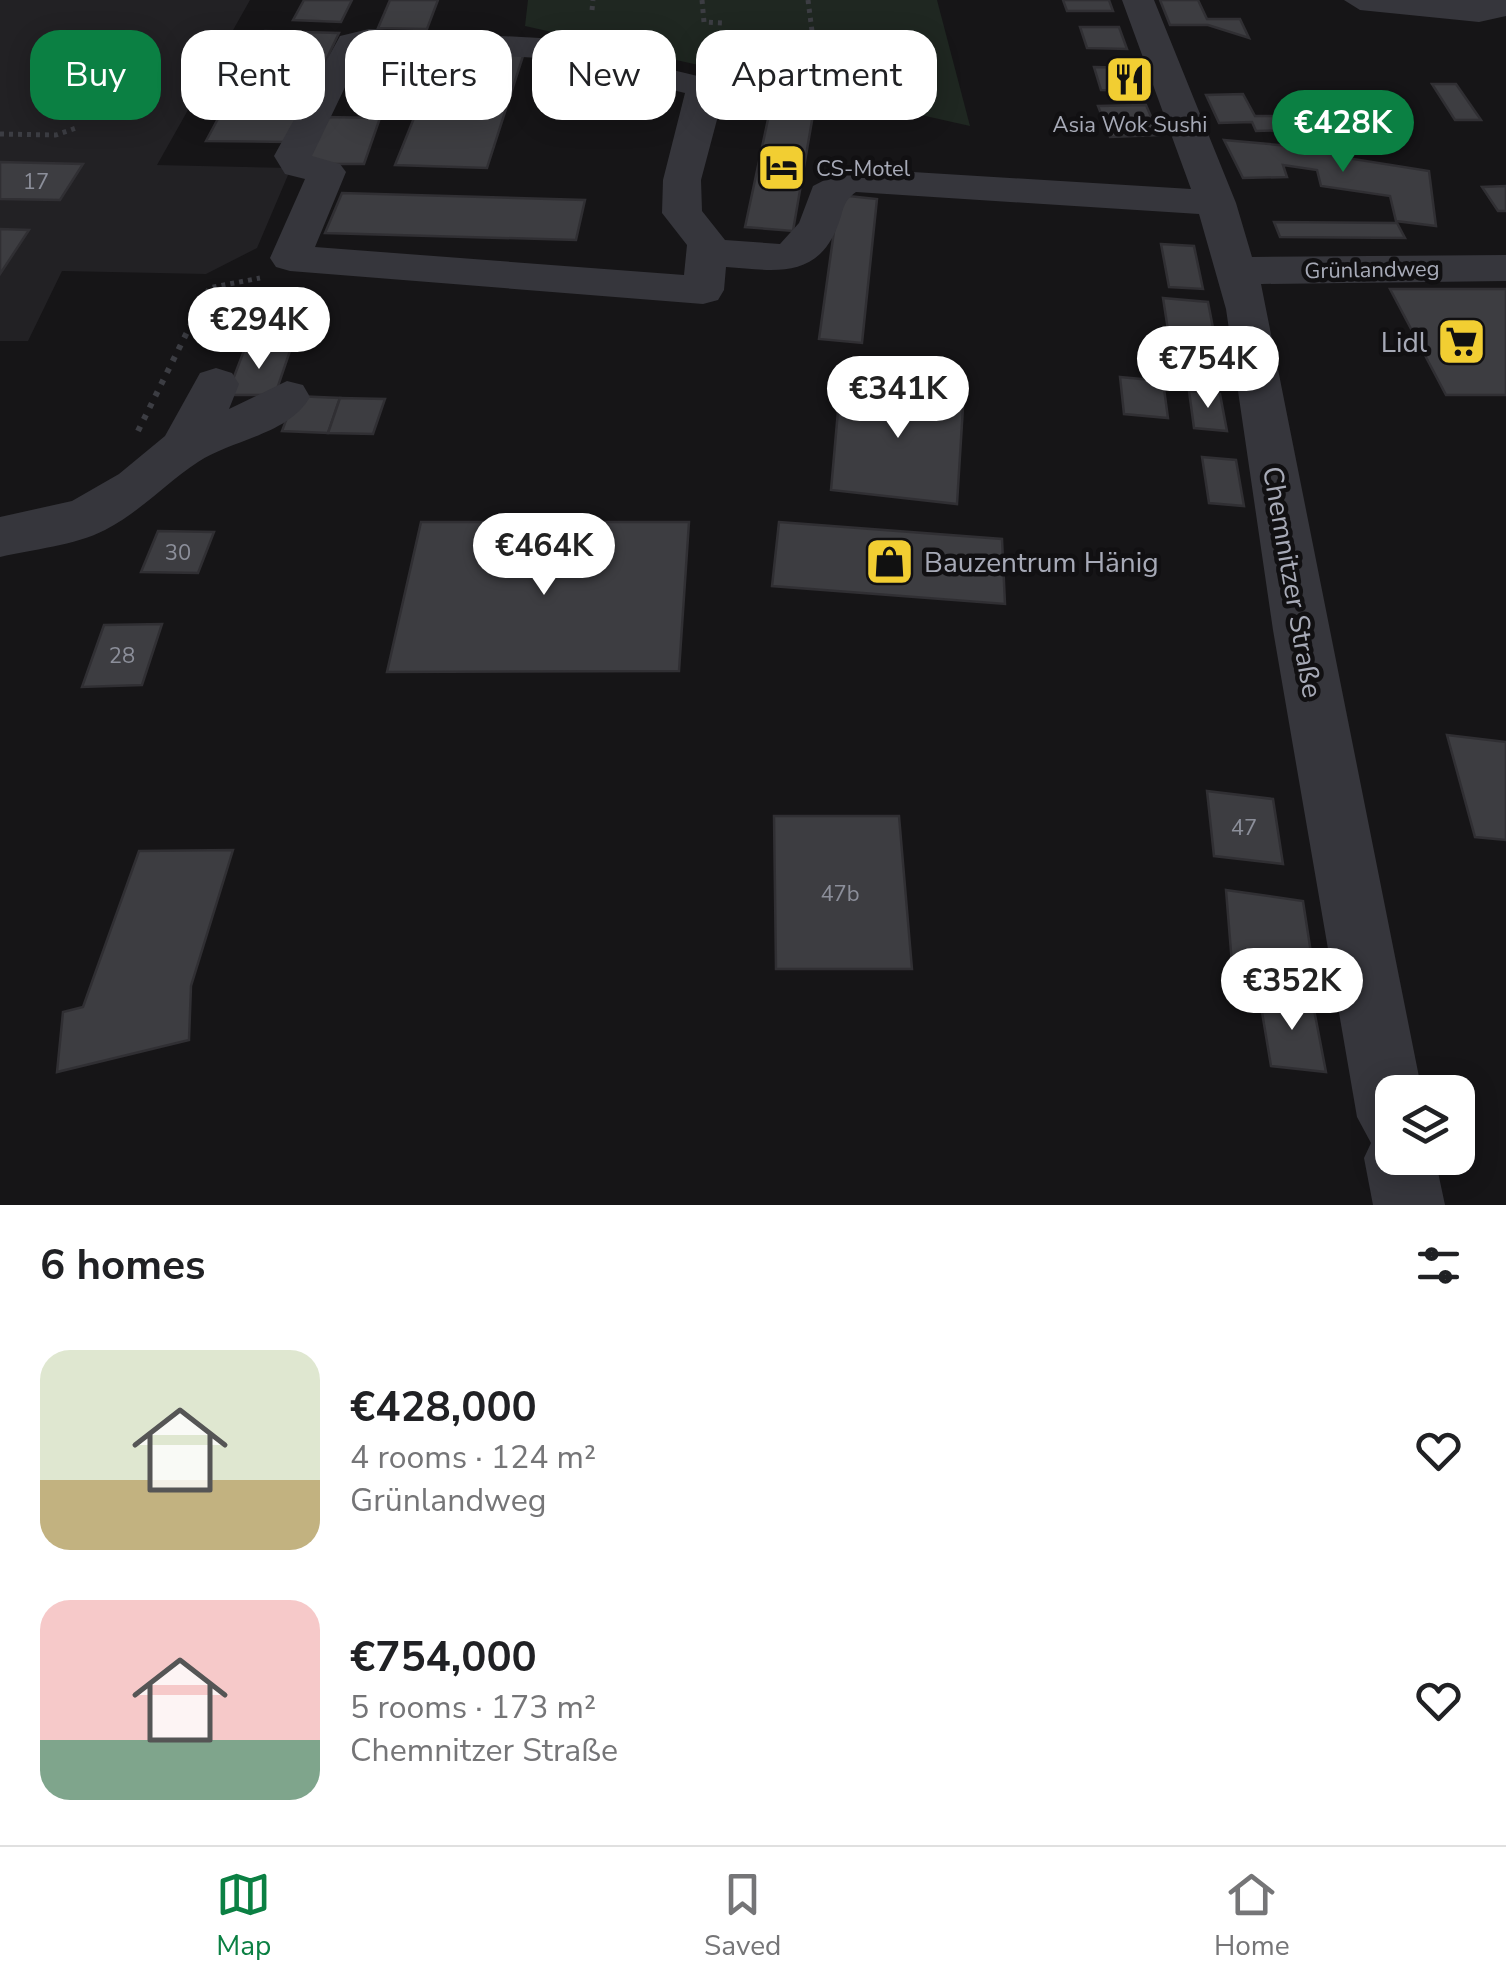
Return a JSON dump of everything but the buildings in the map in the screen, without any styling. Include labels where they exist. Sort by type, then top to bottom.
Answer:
[{"type":"street","name":"Chemnitzer Straße","points":[[1138,0],[1216,202],[1238,271],[1384,1075]]},
{"type":"street","points":[[1360,0],[1479,12],[1497,10],[1505,6],[1504,0]]},
{"type":"street","points":[[487,28],[540,48],[698,86],[705,96],[682,180],[682,214],[707,244],[707,252],[703,290],[290,258],[327,172],[298,166],[293,156],[352,43],[487,28]]},
{"type":"street","points":[[707,252],[790,258],[818,227],[827,194],[848,180],[1216,202]]},
{"type":"street","name":"Grünlandweg","points":[[1238,271],[1506,268]]},
{"type":"street","points":[[0,537],[107,518],[136,487],[182,449],[198,428],[216,384]]},
{"type":"street","points":[[182,449],[260,414],[286,397]]},
{"type":"street","points":[[1403,1175],[1409,1205]]},
{"type":"path","points":[[592,10],[593,0]]},
{"type":"path","points":[[702,0],[704,22],[722,23]]},
{"type":"path","points":[[808,0],[812,30]]},
{"type":"path","points":[[0,134],[56,135],[79,127]]},
{"type":"path","points":[[134,440],[208,288],[271,274],[290,258]]},
{"type":"shaded area","points":[[0,0],[250,0],[233,30],[181,30],[182,120],[157,165],[291,168],[257,248],[206,274],[62,271],[28,341],[0,341]]},
{"type":"shaded area","points":[[528,0],[937,0],[970,126],[937,119],[937,30],[696,30],[696,64],[676,60],[676,30],[543,30],[525,26]]},
{"type":"place","name":"Asia Wok Sushi","points":[[1130,80]]},
{"type":"place","name":"CS-Motel","points":[[781,168]]},
{"type":"place","name":"Lidl","points":[[1462,342]]},
{"type":"place","name":"Bauzentrum Hänig","points":[[889,562]]}]
